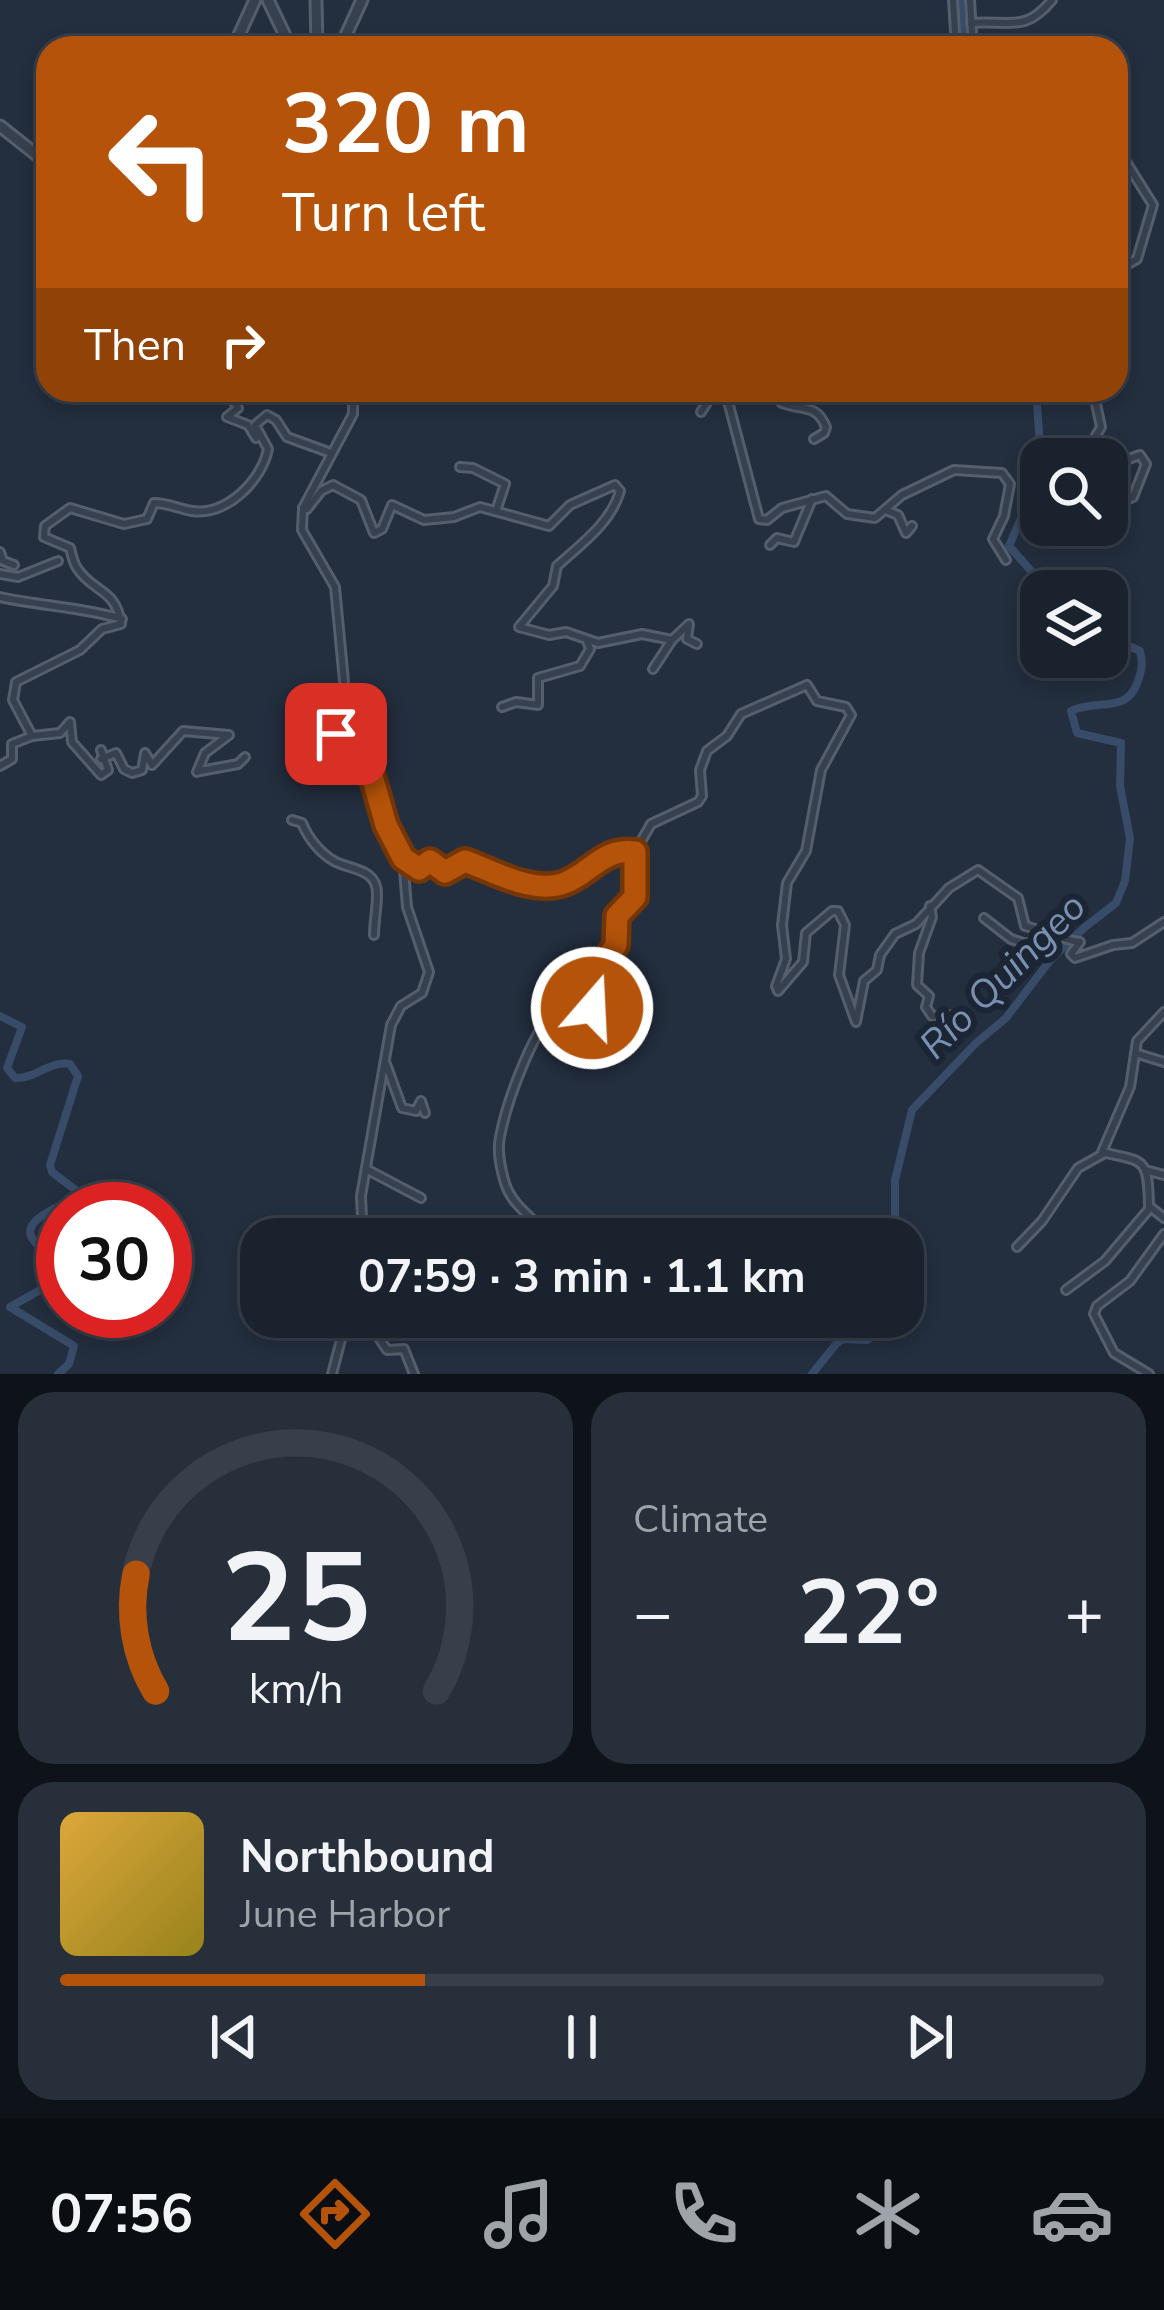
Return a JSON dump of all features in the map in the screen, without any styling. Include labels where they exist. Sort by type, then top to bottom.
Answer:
[{"type":"street","points":[[239,36],[256,0]]},
{"type":"street","points":[[268,0],[285,36]]},
{"type":"street","points":[[316,0],[317,36]]},
{"type":"street","points":[[346,36],[362,0]]},
{"type":"street","points":[[953,0],[956,36]]},
{"type":"street","points":[[970,0],[971,36]]},
{"type":"street","points":[[971,23],[1028,20],[1041,15],[1052,0]]},
{"type":"street","points":[[0,126],[36,154]]},
{"type":"street","points":[[1128,165],[1153,205],[1137,259],[1128,262]]},
{"type":"street","points":[[234,402],[238,409],[227,417],[248,424],[256,438],[260,435]]},
{"type":"street","points":[[352,402],[351,420],[303,508],[303,535],[335,587],[345,692],[336,734],[342,747],[360,754],[371,767],[386,825],[403,858],[407,908],[429,972],[422,993],[395,1014],[361,1196],[362,1218]]},
{"type":"street","points":[[700,412],[707,402]]},
{"type":"street","points":[[728,402],[760,519],[767,520],[782,508],[830,497],[853,516],[875,518],[902,495],[955,470],[1002,473],[1010,484],[1009,492],[993,539],[1006,560]]},
{"type":"street","points":[[781,402],[815,410],[826,427],[814,439]]},
{"type":"street","points":[[1095,438],[1101,427],[1096,402]]},
{"type":"street","points":[[32,736],[14,700],[16,682],[80,650],[98,632],[121,624],[122,619],[111,596],[75,567],[70,548],[44,537],[42,529],[70,508],[134,525],[147,519],[154,503],[199,512],[226,502],[254,483],[260,473],[268,449],[255,429],[256,422],[272,416],[287,437],[331,453]]},
{"type":"street","points":[[1128,459],[1140,455],[1146,464],[1128,499]]},
{"type":"street","points":[[460,466],[505,484],[496,511]]},
{"type":"street","points":[[303,508],[333,485],[361,500],[374,533],[382,530],[392,505],[424,520],[454,518],[474,507],[549,526],[571,505],[611,484],[619,487],[613,512],[557,566],[554,586],[519,625],[549,635],[566,632],[598,643],[642,634],[672,640]]},
{"type":"street","points":[[770,544],[778,538],[794,542],[812,499]]},
{"type":"street","points":[[885,512],[898,515],[906,533],[912,526]]},
{"type":"street","points":[[0,552],[3,561],[14,566]]},
{"type":"street","points":[[0,574],[17,577],[58,562]]},
{"type":"street","points":[[0,597],[56,609],[89,609],[122,619]]},
{"type":"street","points":[[653,669],[689,624],[687,639],[698,644]]},
{"type":"street","points":[[502,707],[516,702],[538,705],[538,678],[585,662],[590,649],[585,638]]},
{"type":"street","points":[[529,1218],[507,1188],[499,1138],[527,1054],[555,1008],[567,1004],[584,1012],[592,1008],[592,980],[616,945],[617,916],[635,897],[635,852],[651,824],[698,802],[706,751],[727,736],[741,714],[807,686],[817,701],[846,707],[851,715],[821,770],[806,850],[787,884],[782,925],[786,959],[776,988],[782,990],[803,962],[806,933],[838,911],[845,925],[839,974],[856,1022],[864,981],[877,970],[880,955],[895,934],[916,924],[957,882],[981,869],[1018,898],[1025,926],[1070,943],[1080,942],[1071,954],[1077,958],[1132,943],[1164,922]]},
{"type":"street","points":[[0,766],[12,759],[13,744],[60,733],[71,722],[70,738],[101,775],[108,770],[101,755],[116,753],[124,769],[132,773],[142,770],[145,753],[152,765],[175,736],[188,730],[229,735],[206,752],[197,772],[238,764],[245,757]]},
{"type":"street","points":[[292,820],[302,823],[307,836],[336,863],[368,874],[377,895],[374,935]]},
{"type":"street","points":[[403,858],[422,870],[426,863],[436,862],[445,872],[460,862],[470,862],[489,874],[551,886],[572,880],[612,851],[635,852]]},
{"type":"street","points":[[930,906],[932,917],[919,953],[917,985],[929,996],[926,1007],[932,1016],[960,1015]]},
{"type":"street","points":[[984,918],[1012,939],[1029,945],[1039,930]]},
{"type":"street","points":[[1103,1154],[1130,1087],[1141,1036],[1164,1012]]},
{"type":"street","points":[[1135,1053],[1164,1061]]},
{"type":"street","points":[[385,1055],[398,1103],[416,1111],[423,1102],[425,1113]]},
{"type":"street","points":[[1017,1247],[1042,1221],[1078,1168],[1103,1154],[1127,1155],[1145,1170],[1164,1174]]},
{"type":"street","points":[[366,1169],[422,1198]]},
{"type":"street","points":[[1145,1170],[1150,1208],[1164,1218]]},
{"type":"street","points":[[1066,1290],[1105,1261],[1150,1208]]},
{"type":"street","points":[[1149,1374],[1114,1353],[1095,1310],[1130,1281],[1164,1234]]},
{"type":"street","points":[[332,1374],[341,1338]]},
{"type":"street","points":[[379,1338],[387,1350],[404,1349],[414,1374]]},
{"type":"waterway","name":"Río Quingeo","points":[[960,0],[962,36]]},
{"type":"waterway","name":"Río Quingeo","points":[[1037,402],[1039,438]]},
{"type":"waterway","name":"Río Quingeo","points":[[1020,521],[1009,546],[1030,570]]},
{"type":"waterway","name":"Río Quingeo","points":[[895,1218],[895,1180],[912,1110],[1006,1018],[1051,959],[1116,903],[1125,881],[1130,838],[1120,786],[1121,743],[1077,733],[1071,711],[1119,702],[1133,692],[1142,659],[1140,651],[1128,646]]},
{"type":"waterway","points":[[0,1016],[22,1027],[7,1068],[15,1078],[63,1063],[70,1064],[78,1076],[50,1165],[52,1172],[78,1192],[78,1200],[72,1207],[49,1212],[30,1230],[61,1273],[10,1307],[74,1346],[69,1364],[58,1374]]},
{"type":"waterway","name":"Río Quingeo","points":[[812,1374],[843,1339],[870,1338]]},
{"type":"route","points":[[336,734],[342,747],[368,762],[386,825],[403,858],[419,869],[430,861],[445,872],[465,861],[489,874],[551,886],[572,880],[612,851],[635,852],[634,901],[617,916],[616,945],[592,980],[592,1008]]}]
